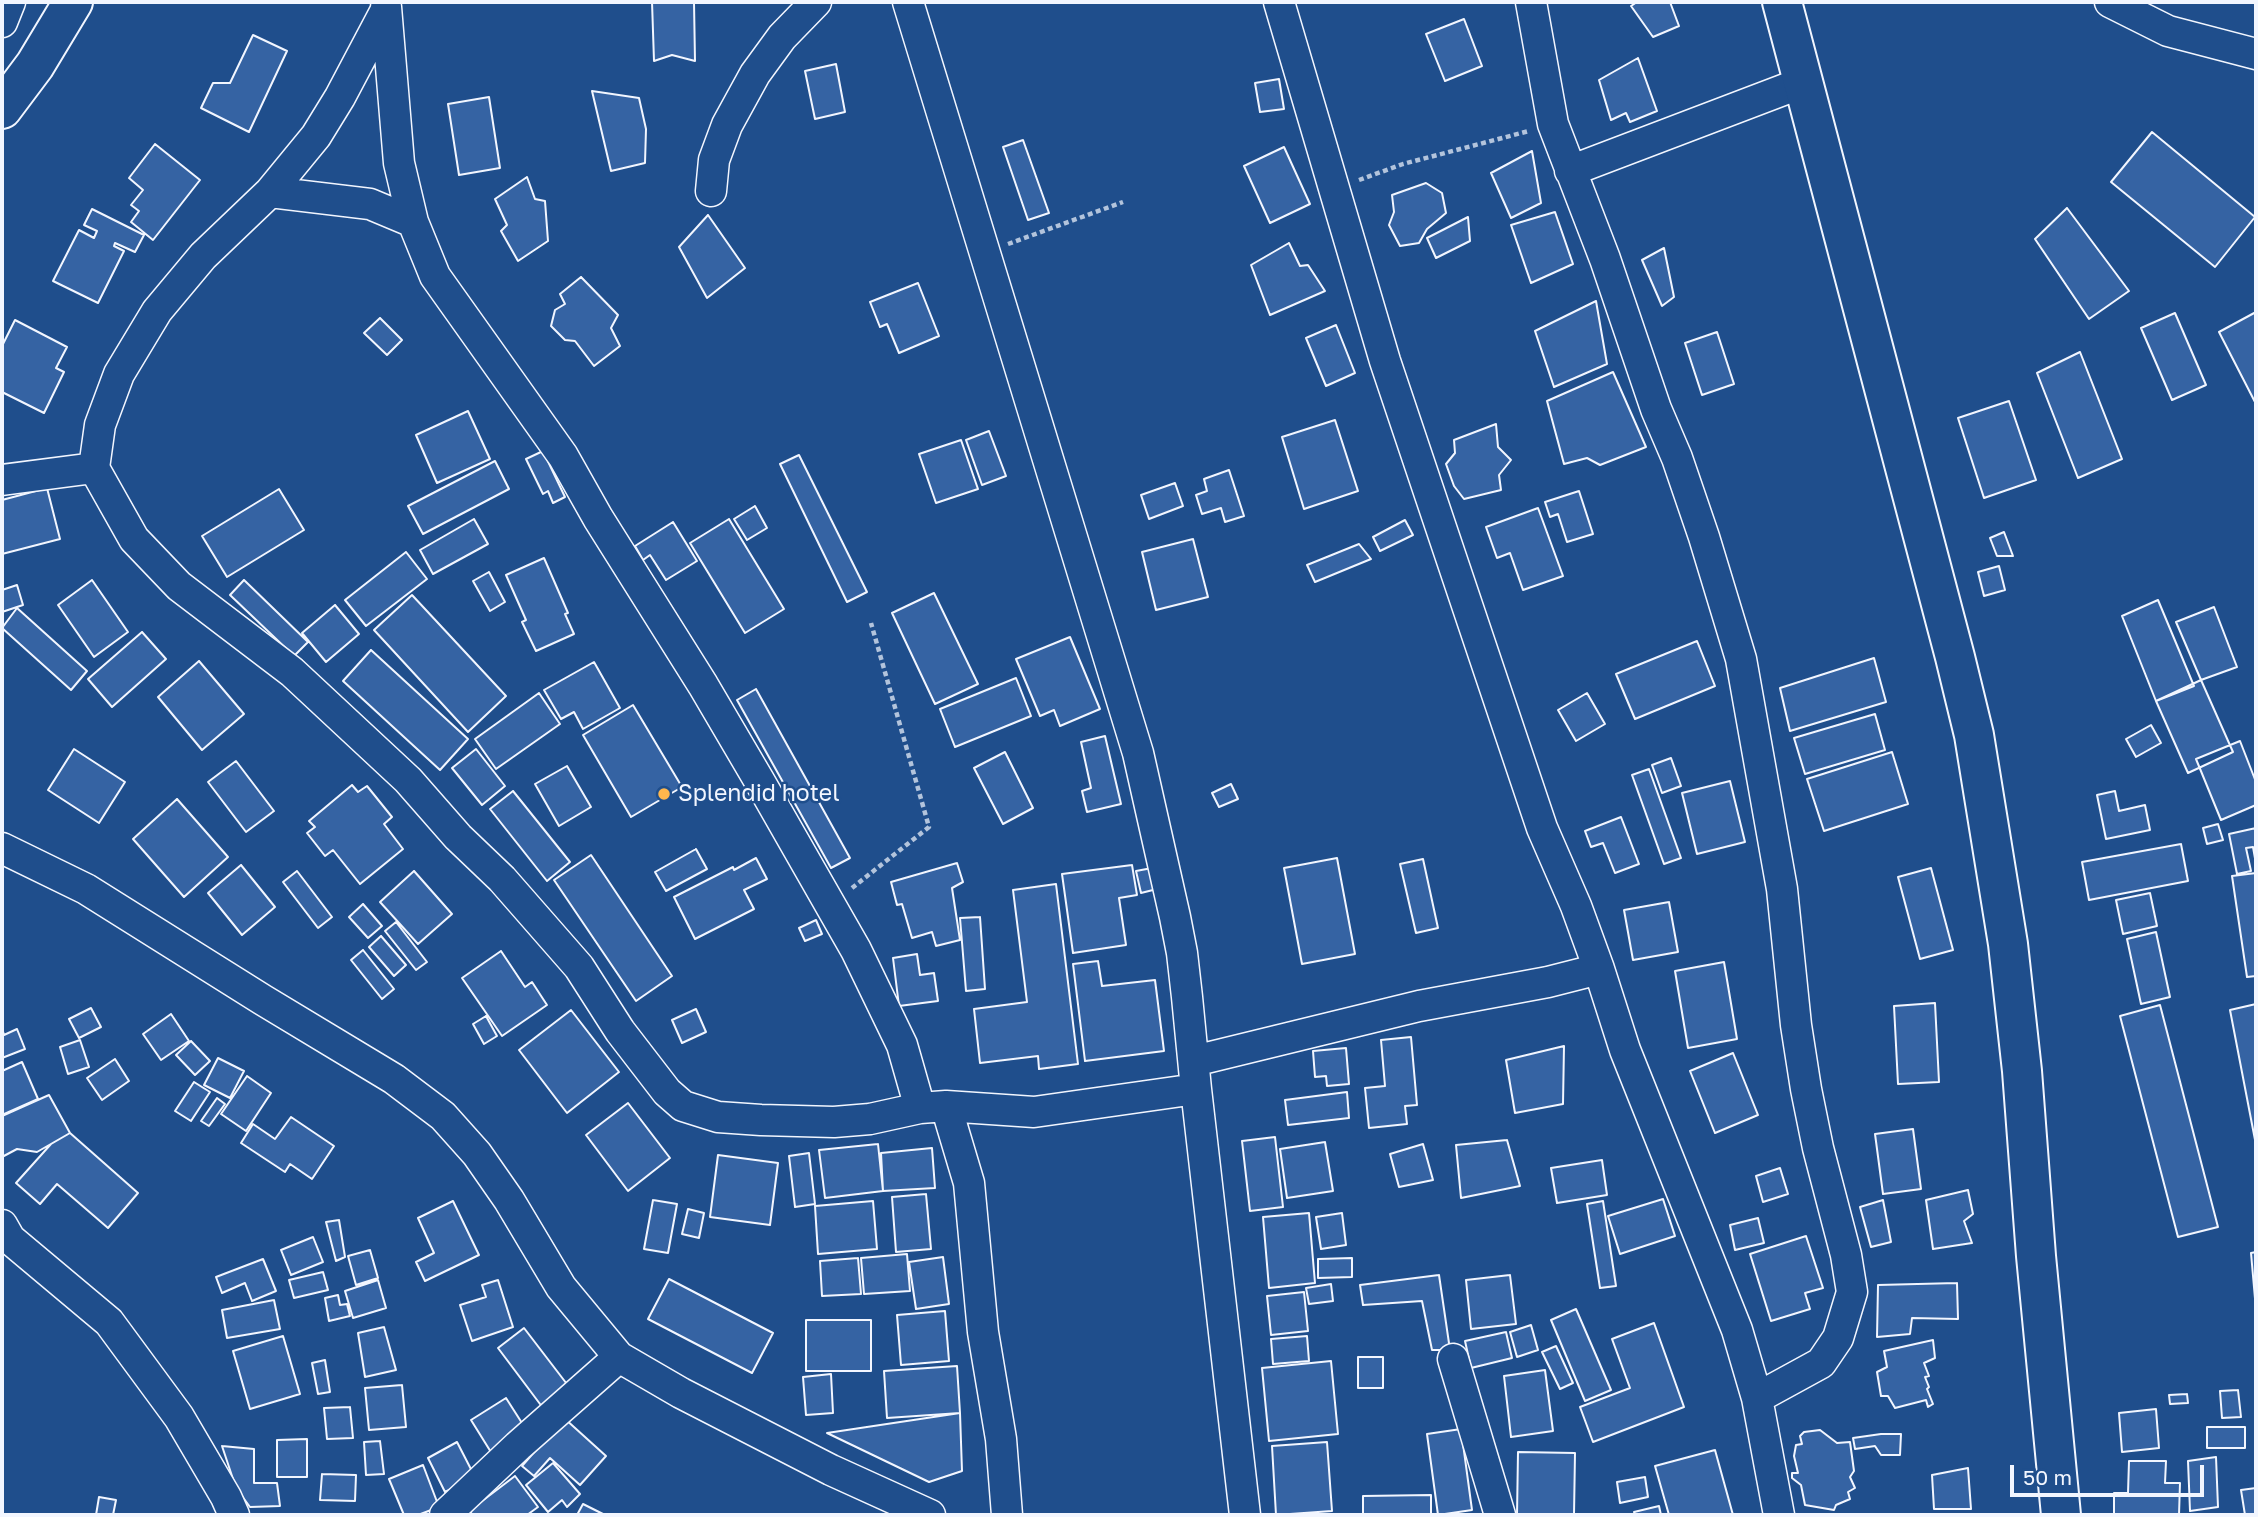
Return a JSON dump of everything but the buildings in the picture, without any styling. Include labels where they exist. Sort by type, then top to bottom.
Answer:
[{"type":"highway","points":[[2,108],[35,65],[73,2]]},
{"type":"highway","points":[[1782,2],[1974,735],[2008,944],[2021,1058],[2061,1515]]},
{"type":"street","points":[[2,22],[10,2]]},
{"type":"street","points":[[711,191],[714,160],[738,104],[755,74],[782,37],[816,2]]},
{"type":"street","points":[[908,2],[1138,753],[1182,953],[1245,1515]]},
{"type":"street","points":[[1279,2],[1385,361],[1538,815],[1599,969],[1625,1050],[1737,1331],[1757,1398],[1779,1515]]},
{"type":"street","points":[[1531,2],[1553,124],[1605,259],[1656,409],[1677,458],[1741,659],[1782,889],[1796,1025],[1807,1089],[1818,1148],[1846,1255],[1852,1292],[1847,1317],[1838,1338],[1821,1363],[1757,1398]]},
{"type":"street","points":[[2110,2],[2168,31],[2256,54]]},
{"type":"street","points":[[386,6],[340,97],[316,136],[270,192],[203,256],[157,311],[119,374],[100,425],[94,468],[134,540],[180,586],[292,672],[408,780],[458,837],[502,879],[579,967],[620,1031],[667,1092],[683,1106],[718,1117],[761,1121],[834,1122],[870,1119],[933,1107],[1034,1112],[1195,1075],[1419,1006],[1548,982],[1599,969]]},
{"type":"street","points":[[386,6],[399,163],[413,222],[435,276],[563,456],[598,518],[703,685],[856,950],[969,1183],[983,1332],[1001,1439],[1007,1515]]},
{"type":"street","points":[[1570,171],[1804,82]]},
{"type":"street","points":[[270,192],[370,204],[413,222]]},
{"type":"street","points":[[2,480],[94,468]]},
{"type":"street","points":[[2,848],[86,889],[394,1079],[443,1116],[477,1154],[509,1200],[561,1287],[619,1357],[681,1393],[831,1470],[930,1515]]},
{"type":"street","points":[[2,1226],[10,1239],[108,1322],[179,1417],[234,1515]]},
{"type":"street","points":[[445,1515],[619,1357]]},
{"type":"street","points":[[1453,1359],[1500,1515]]},
{"type":"path","points":[[1334,190],[1403,164],[1553,124]]},
{"type":"path","points":[[984,253],[1123,201]]},
{"type":"path","points":[[852,889],[929,827],[871,623]]},
{"type":"place","name":"Splendid hotel","points":[[664,794]]}]
